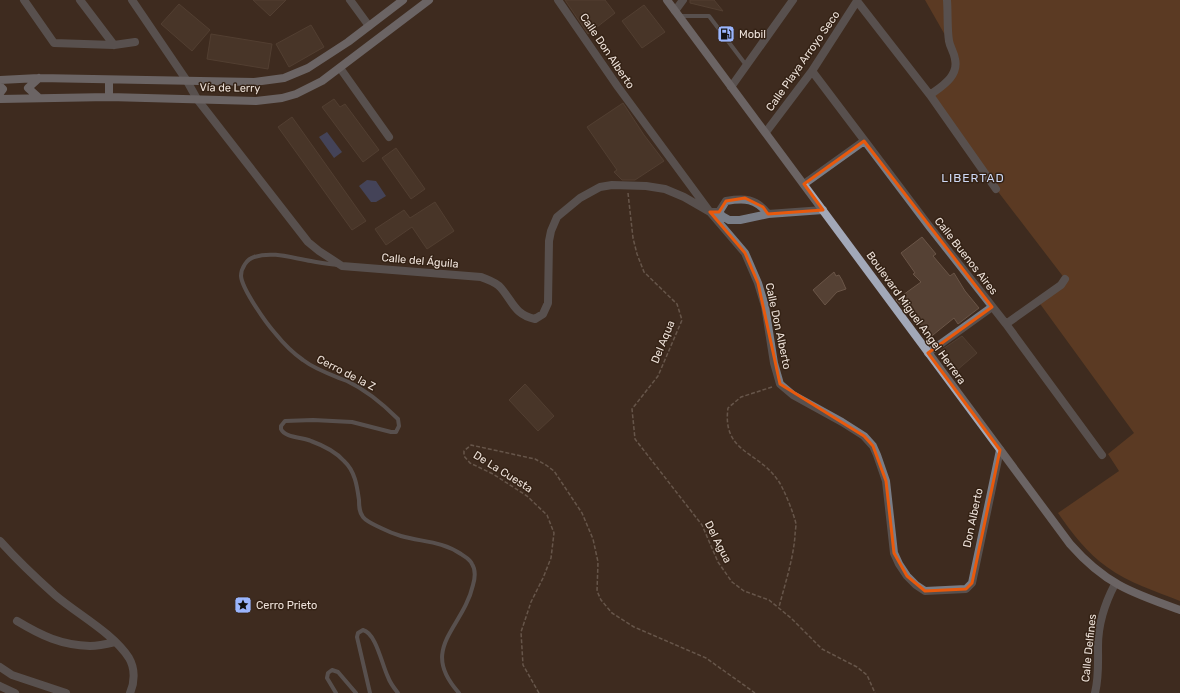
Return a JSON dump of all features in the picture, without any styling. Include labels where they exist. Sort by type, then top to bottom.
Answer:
[{"type":"street","points":[[24,0],[52,41],[58,44],[114,45],[135,42]]},
{"type":"street","points":[[80,0],[114,45]]},
{"type":"street","name":"Calle del Águila","points":[[132,0],[187,80],[197,99],[308,242],[342,266],[482,277],[495,283],[515,308],[523,315],[535,319],[543,314],[548,302],[549,241],[551,231],[558,217],[580,198],[600,188],[612,185],[627,185],[665,189],[729,220],[740,220],[768,214],[823,210]]},
{"type":"street","points":[[350,0],[369,26]]},
{"type":"street","name":"Vía de Lerry","points":[[0,80],[39,78],[109,81],[187,80],[254,82],[284,78],[308,68],[348,42],[403,0]]},
{"type":"street","name":"Vía de Lerry","points":[[0,99],[38,97],[109,97],[256,101],[282,98],[296,94],[312,86],[340,68],[429,0]]},
{"type":"street","name":"Calle Don Alberto","points":[[558,0],[618,87],[745,253],[758,283],[765,306],[774,363],[780,384],[793,395],[864,436],[873,446],[886,481],[894,553],[907,576],[916,585],[926,591],[966,589]]},
{"type":"street","name":"Boulevard Miguel Angel Herrera","points":[[667,0],[1070,544],[1093,568],[1115,584],[1146,598],[1180,610]]},
{"type":"street","points":[[677,14],[683,0]]},
{"type":"street","points":[[731,87],[793,0]]},
{"type":"street","points":[[947,0],[949,42],[956,59],[956,65],[951,78],[930,95],[996,189]]},
{"type":"street","name":"Calle Playa Arroyo Seco","points":[[766,132],[812,71],[857,1],[930,95]]},
{"type":"street","points":[[348,42],[356,55]]},
{"type":"street","points":[[340,68],[389,137]]},
{"type":"street","name":"Calle Buenos Aires","points":[[812,71],[864,141],[1006,324],[1102,456]]},
{"type":"street","points":[[38,97],[28,88],[39,78]]},
{"type":"street","points":[[109,81],[109,97]]},
{"type":"street","points":[[0,86],[3,89],[0,93]]},
{"type":"street","points":[[804,184],[864,141]]},
{"type":"street","points":[[715,212],[726,201],[745,198],[763,207],[768,214]]},
{"type":"street","points":[[1006,324],[1061,285],[1065,279]]},
{"type":"street","points":[[928,353],[992,307]]},
{"type":"street","name":"Don Alberto","points":[[966,589],[972,583],[1000,450]]},
{"type":"street","points":[[0,541],[55,595],[115,642],[134,668],[130,693]]},
{"type":"street","name":"Calle Delfines","points":[[1095,693],[1098,683],[1098,646],[1101,620],[1108,596],[1115,584]]},
{"type":"street","points":[[18,621],[39,634],[51,639],[68,643],[91,646],[115,642]]},
{"type":"street","points":[[0,667],[12,675],[66,693]]},
{"type":"street","points":[[0,686],[15,693]]},
{"type":"lane","points":[[677,14],[708,16],[746,65]]},
{"type":"lane","name":"Cerro de la Z","points":[[342,266],[289,256],[253,257],[249,259],[244,266],[241,275],[246,288],[258,309],[275,334],[288,347],[314,368],[348,382],[367,393],[398,419],[398,427],[396,432],[391,432],[359,423],[309,420],[285,422],[281,426],[281,429],[285,434],[313,442],[338,455],[345,461],[356,483],[360,511],[366,520],[400,536],[444,545],[459,553],[472,564],[474,576],[469,600],[445,643],[442,655],[442,663],[447,678],[459,693]]},
{"type":"lane","points":[[370,693],[358,637],[358,633],[363,630],[371,634],[388,677],[398,693]]},
{"type":"lane","points":[[336,693],[327,678],[328,673],[332,670],[338,672],[356,693]]},
{"type":"path","name":"Del Aqua","points":[[627,185],[633,238],[644,272],[677,304],[682,320],[658,376],[632,409],[634,439]]},
{"type":"path","points":[[778,608],[794,546],[796,524],[784,490],[777,478],[763,464],[738,447],[729,433],[727,417],[728,408],[742,397],[780,384]]},
{"type":"path","name":"Del Agua","points":[[634,439],[702,525],[718,562],[732,582],[744,591],[769,600],[791,618],[822,649],[858,667],[867,675],[876,693]]},
{"type":"path","name":"De La Cuesta","points":[[539,693],[523,665],[521,632],[531,602],[551,558],[554,533],[547,515],[527,496],[493,474],[470,463],[464,456],[464,452],[471,445],[535,460],[554,471],[582,513],[593,539],[598,562],[597,591],[601,600],[612,613],[634,627],[706,658],[755,693]]},
{"type":"highlighted area","points":[[864,141],[992,307],[928,353],[1000,450],[972,583],[966,589],[925,591],[907,576],[894,553],[886,481],[873,446],[864,436],[780,384],[758,283],[745,253],[710,212],[719,212],[726,201],[745,198],[763,207],[768,214],[823,210],[804,184]]},
{"type":"shaded area","points":[[925,0],[1180,0],[1180,601],[1115,573],[1086,549],[1058,513],[1119,471],[1108,454],[1134,433],[1038,301],[1065,279],[996,189],[930,95],[953,74],[949,42]]},
{"type":"water","points":[[327,132],[342,152],[334,158],[319,137]]},
{"type":"water","points":[[367,180],[376,181],[386,196],[376,202],[371,202],[359,186]]},
{"type":"building","points":[[253,0],[286,0],[270,16]]},
{"type":"building","points":[[565,0],[605,0],[615,13],[588,34]]},
{"type":"building","points":[[690,0],[714,0],[723,11],[690,3]]},
{"type":"building","points":[[179,4],[210,30],[192,51],[161,24]]},
{"type":"building","points":[[644,5],[665,32],[642,48],[622,21]]},
{"type":"building","points":[[311,25],[324,47],[289,67],[276,44]]},
{"type":"building","points":[[211,34],[272,44],[268,69],[207,59]]},
{"type":"building","points":[[334,99],[340,107],[345,104],[379,150],[363,162],[322,107]]},
{"type":"building","points":[[623,103],[644,135],[664,161],[635,180],[622,180],[614,172],[617,170],[587,127]]},
{"type":"building","points":[[292,117],[366,221],[352,230],[278,127]]},
{"type":"building","points":[[396,148],[425,189],[411,199],[382,158]]},
{"type":"building","points":[[435,202],[454,231],[427,249],[412,227],[386,245],[375,229],[404,210],[410,218]]},
{"type":"building","points":[[922,237],[936,254],[933,256],[950,276],[954,273],[965,291],[979,308],[958,324],[954,318],[928,339],[918,319],[916,321],[896,300],[921,282],[913,274],[915,273],[901,253]]},
{"type":"building","points":[[834,272],[836,276],[839,275],[846,289],[837,292],[825,305],[813,290]]},
{"type":"building","points":[[962,336],[977,353],[956,371],[940,351]]},
{"type":"building","points":[[525,384],[554,416],[538,431],[509,400]]},
{"type":"place","name":"Mobil","points":[[726,34]]},
{"type":"place","name":"Cerro Prieto","points":[[243,605]]},
{"type":"district","name":"LIBERTAD","points":[[973,178]]}]
